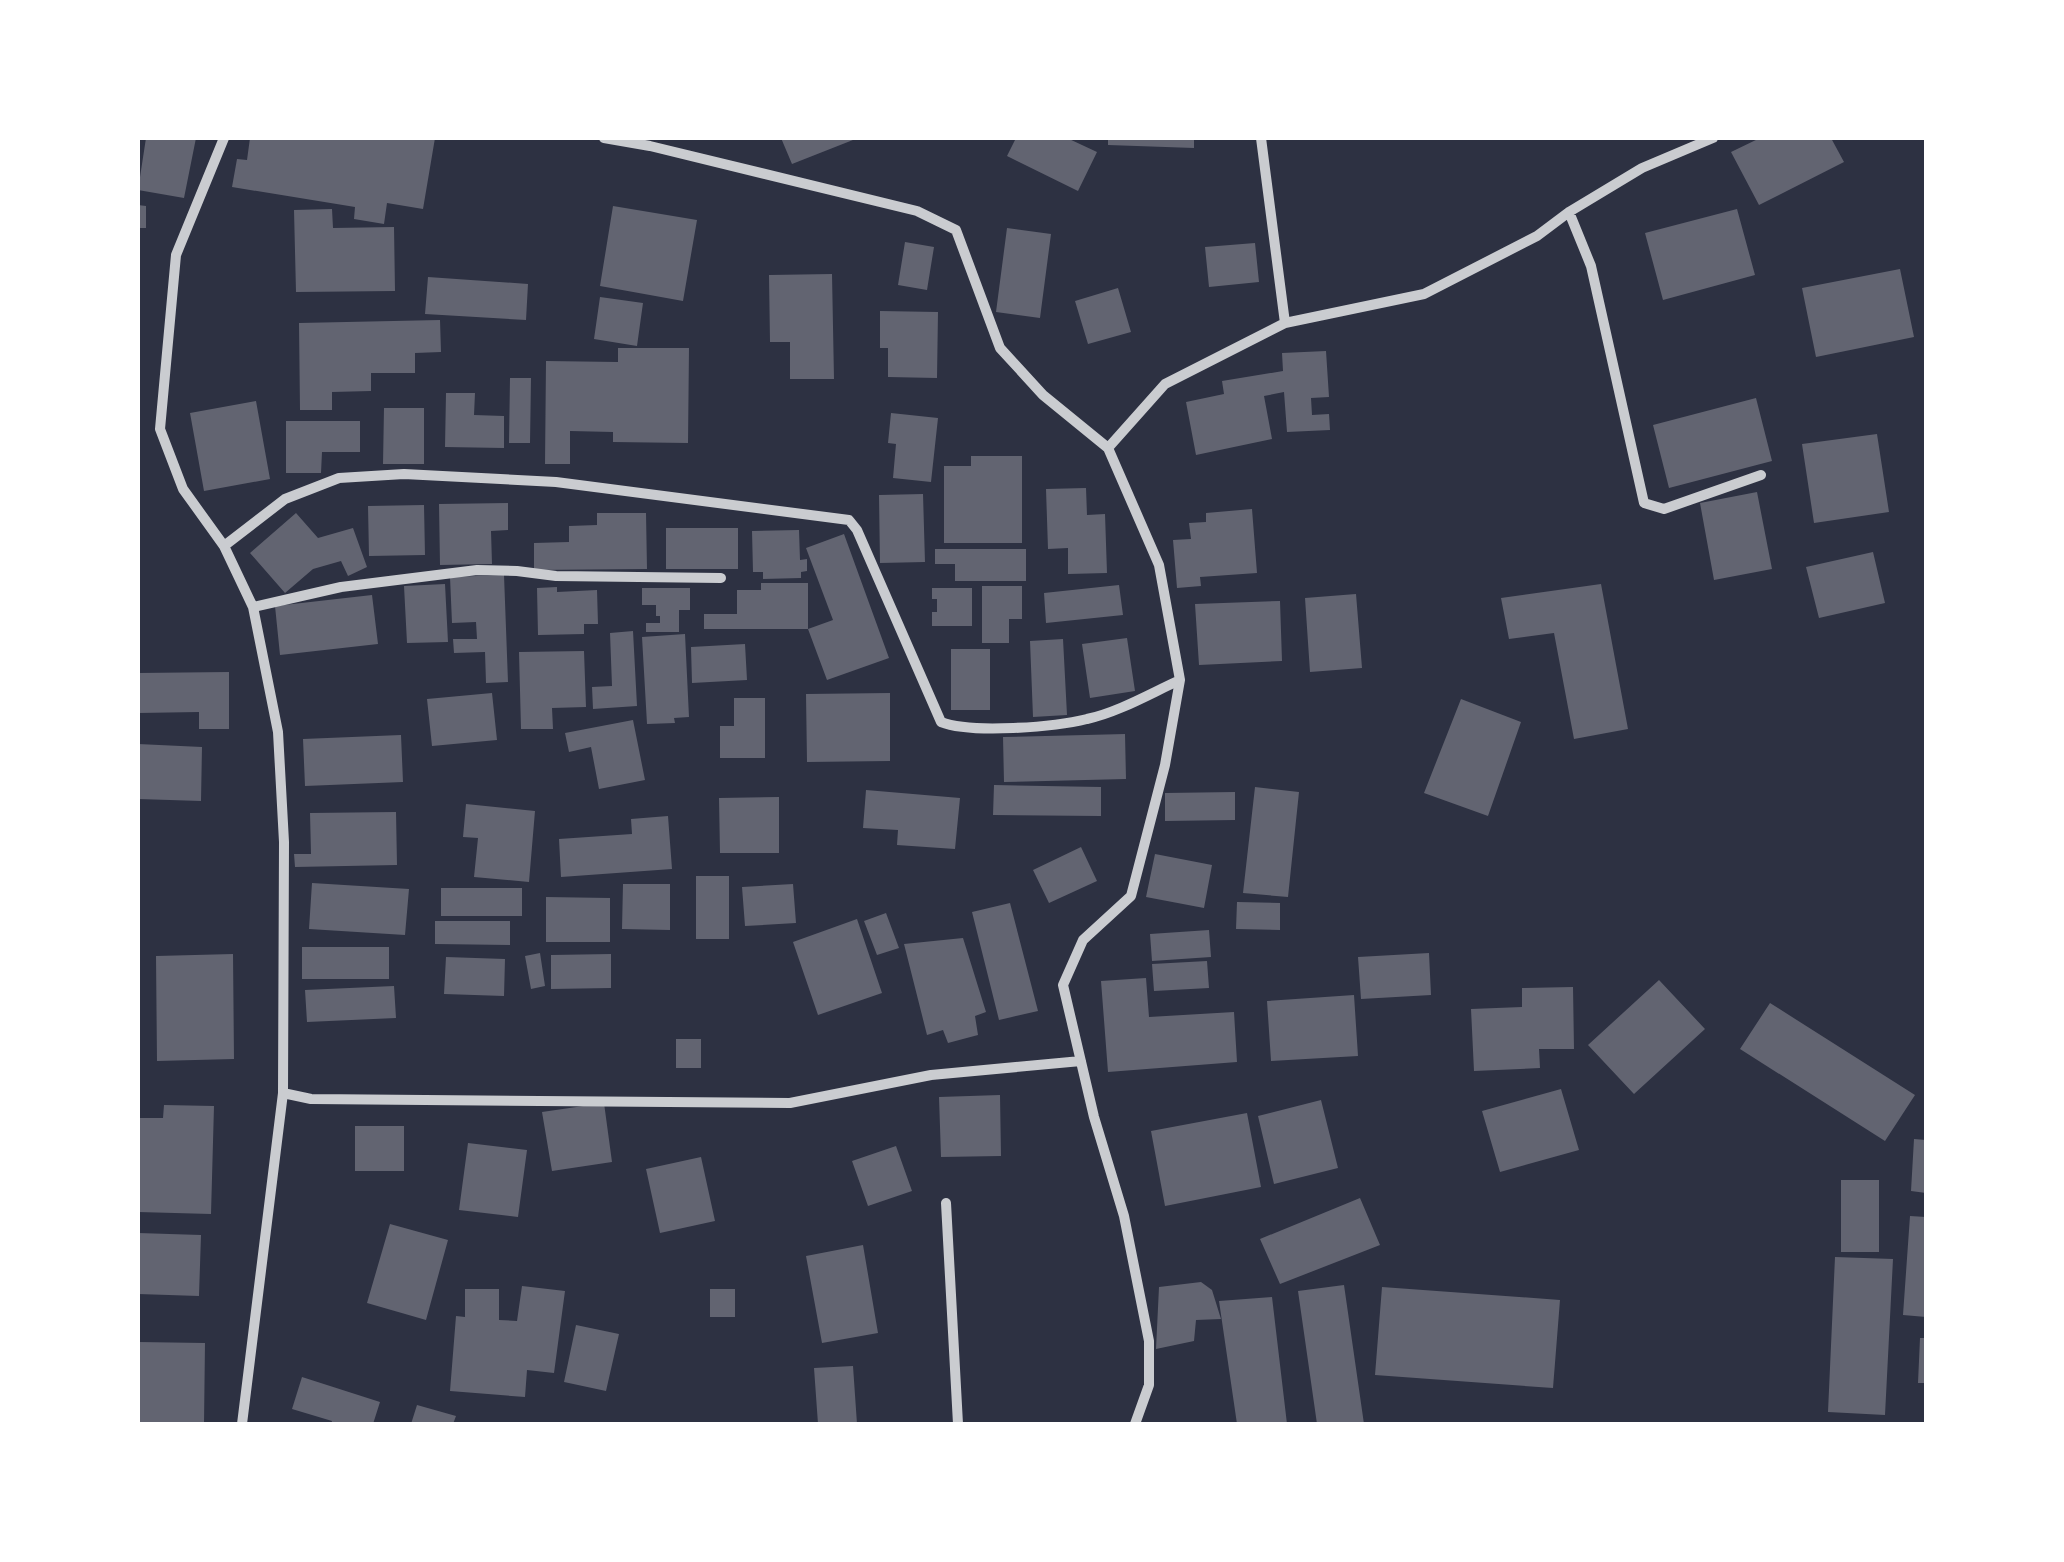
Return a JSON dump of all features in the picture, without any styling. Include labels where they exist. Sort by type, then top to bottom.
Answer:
[{"type":"street","points":[[224,138],[176,254],[160,429],[183,489],[224,546],[253,607],[278,732],[284,842],[283,1093],[242,1424]]},
{"type":"street","points":[[604,138],[917,211],[956,230],[1000,348],[1043,395],[1108,448],[1159,565],[1180,680],[1165,765],[1130,896],[1083,940],[1063,985],[1124,1216],[1148,1342],[1148,1385],[1135,1424]]},
{"type":"street","points":[[1261,138],[1285,323]]},
{"type":"street","points":[[1108,448],[1165,384],[1285,323],[1424,294],[1538,236],[1569,212],[1642,168],[1713,138]]},
{"type":"street","points":[[1569,212],[1591,266],[1644,503],[1664,509],[1761,475]]},
{"type":"street","points":[[224,546],[285,499],[339,478],[404,474],[556,482],[849,520],[857,530],[941,722],[954,727],[1015,727],[1088,719],[1180,680]]},
{"type":"street","points":[[253,607],[342,587],[477,570],[556,576],[721,578]]},
{"type":"street","points":[[283,1093],[310,1099],[790,1103],[931,1075],[1080,1061]]},
{"type":"street","points":[[946,1203],[958,1424]]},
{"type":"building","points":[[146,138],[196,138],[184,198],[138,190]]},
{"type":"building","points":[[250,138],[435,138],[423,209],[387,203],[384,224],[354,219],[355,207],[232,187],[237,159],[247,160]]},
{"type":"building","points":[[781,138],[858,138],[792,164]]},
{"type":"building","points":[[1016,138],[1067,138],[1097,152],[1078,191],[1007,156]]},
{"type":"building","points":[[1108,138],[1194,138],[1194,148],[1108,145]]},
{"type":"building","points":[[1760,138],[1831,138],[1844,162],[1759,205],[1731,152]]},
{"type":"building","points":[[138,205],[146,206],[146,228],[138,228]]},
{"type":"building","points":[[613,206],[697,220],[683,301],[600,286]]},
{"type":"building","points":[[332,209],[333,228],[394,227],[395,291],[296,292],[294,210]]},
{"type":"building","points":[[1737,209],[1755,275],[1663,300],[1645,233]]},
{"type":"building","points":[[1007,228],[1051,234],[1040,318],[996,312]]},
{"type":"building","points":[[905,242],[934,247],[927,290],[898,285]]},
{"type":"building","points":[[1255,243],[1259,282],[1209,287],[1205,247]]},
{"type":"building","points":[[1900,269],[1914,337],[1816,357],[1802,288]]},
{"type":"building","points":[[832,274],[834,379],[790,379],[790,342],[770,342],[769,275]]},
{"type":"building","points":[[428,277],[528,284],[526,320],[425,314]]},
{"type":"building","points":[[1118,288],[1131,332],[1088,344],[1075,301]]},
{"type":"building","points":[[600,297],[643,303],[637,346],[594,339]]},
{"type":"building","points":[[880,311],[938,312],[937,378],[888,377],[888,348],[880,348]]},
{"type":"building","points":[[440,320],[441,352],[415,353],[415,373],[371,373],[371,391],[332,392],[332,410],[300,410],[299,323]]},
{"type":"building","points":[[618,348],[689,348],[688,443],[613,442],[613,432],[570,431],[570,464],[545,464],[546,361],[618,362]]},
{"type":"building","points":[[1326,351],[1329,397],[1311,398],[1312,415],[1329,414],[1330,430],[1287,432],[1284,392],[1264,396],[1272,439],[1196,455],[1186,402],[1224,394],[1222,381],[1283,371],[1282,353]]},
{"type":"building","points":[[510,378],[531,378],[530,443],[509,443]]},
{"type":"building","points":[[446,393],[475,393],[474,415],[504,416],[504,448],[445,447]]},
{"type":"building","points":[[1756,398],[1772,461],[1669,488],[1653,425]]},
{"type":"building","points":[[256,401],[270,479],[204,491],[190,413]]},
{"type":"building","points":[[384,408],[424,408],[424,464],[383,464]]},
{"type":"building","points":[[891,413],[938,418],[931,482],[893,478],[896,444],[888,443]]},
{"type":"building","points":[[286,421],[360,421],[360,452],[322,452],[321,473],[286,473]]},
{"type":"building","points":[[1877,434],[1889,512],[1814,523],[1802,444]]},
{"type":"building","points":[[971,456],[1022,456],[1022,543],[944,543],[944,466],[971,466]]},
{"type":"building","points":[[1086,488],[1087,515],[1105,514],[1107,573],[1068,574],[1068,548],[1048,549],[1046,489]]},
{"type":"building","points":[[1757,492],[1772,569],[1714,580],[1700,503]]},
{"type":"building","points":[[923,494],[925,562],[880,563],[879,495]]},
{"type":"building","points":[[508,503],[508,530],[491,531],[492,564],[440,565],[439,504]]},
{"type":"building","points":[[424,505],[425,555],[369,556],[368,506]]},
{"type":"building","points":[[1252,509],[1257,573],[1200,577],[1201,586],[1177,588],[1173,540],[1191,539],[1189,523],[1206,522],[1206,513]]},
{"type":"building","points":[[296,513],[318,538],[353,528],[367,567],[348,576],[341,561],[313,569],[285,593],[250,553]]},
{"type":"building","points":[[597,513],[646,513],[647,569],[534,570],[534,543],[569,542],[569,526],[597,525]]},
{"type":"building","points":[[666,528],[738,528],[738,569],[666,569]]},
{"type":"building","points":[[799,530],[800,560],[807,559],[807,571],[801,572],[801,578],[763,579],[763,572],[753,572],[752,531]]},
{"type":"building","points":[[844,534],[889,658],[827,680],[808,629],[833,620],[806,548]]},
{"type":"building","points":[[935,549],[1026,549],[1026,581],[955,581],[955,564],[935,564]]},
{"type":"building","points":[[1873,552],[1885,603],[1819,618],[1806,567]]},
{"type":"building","points":[[504,575],[508,682],[486,683],[485,652],[454,653],[453,639],[477,639],[476,622],[452,623],[450,577]]},
{"type":"building","points":[[761,583],[808,583],[808,629],[704,629],[704,614],[737,614],[737,590],[761,590]]},
{"type":"building","points":[[445,584],[448,642],[407,643],[404,586]]},
{"type":"building","points":[[1601,584],[1628,729],[1574,739],[1554,633],[1509,639],[1501,598]]},
{"type":"building","points":[[1119,585],[1123,615],[1046,623],[1044,593]]},
{"type":"building","points":[[982,586],[1022,586],[1022,619],[1009,619],[1009,643],[982,643]]},
{"type":"building","points":[[557,587],[557,592],[597,590],[598,624],[584,624],[584,634],[538,635],[537,588]]},
{"type":"building","points":[[642,588],[690,588],[690,610],[679,610],[679,632],[646,632],[646,623],[660,623],[660,616],[656,616],[656,605],[642,605]]},
{"type":"building","points":[[932,588],[972,588],[972,626],[932,626],[937,599],[932,599]]},
{"type":"building","points":[[1356,594],[1362,668],[1310,672],[1305,598]]},
{"type":"building","points":[[372,595],[378,644],[280,655],[275,606]]},
{"type":"building","points":[[1280,601],[1282,661],[1199,665],[1195,604]]},
{"type":"building","points":[[633,631],[637,706],[593,709],[592,687],[612,686],[610,633]]},
{"type":"building","points":[[685,634],[689,717],[674,718],[675,723],[647,724],[642,637]]},
{"type":"building","points":[[1127,638],[1135,691],[1090,698],[1082,644]]},
{"type":"building","points":[[1063,639],[1067,715],[1033,717],[1030,641]]},
{"type":"building","points":[[745,644],[747,680],[692,683],[691,647]]},
{"type":"building","points":[[951,649],[990,649],[990,710],[951,710]]},
{"type":"building","points":[[584,651],[586,707],[552,708],[553,729],[521,729],[519,652]]},
{"type":"building","points":[[229,672],[229,729],[199,729],[199,712],[138,713],[138,673]]},
{"type":"building","points":[[492,693],[497,740],[432,746],[427,699]]},
{"type":"building","points":[[890,693],[890,761],[807,762],[806,694]]},
{"type":"building","points":[[734,698],[765,698],[765,758],[720,758],[720,726],[734,726]]},
{"type":"building","points":[[1461,699],[1521,722],[1488,816],[1424,793]]},
{"type":"building","points":[[633,720],[645,780],[599,789],[591,747],[569,752],[565,733]]},
{"type":"building","points":[[1125,734],[1126,779],[1004,782],[1003,737]]},
{"type":"building","points":[[401,735],[403,782],[305,786],[303,739]]},
{"type":"building","points":[[138,744],[202,747],[201,801],[138,799]]},
{"type":"building","points":[[994,785],[1101,787],[1101,816],[993,815]]},
{"type":"building","points":[[1255,787],[1299,792],[1288,897],[1243,893]]},
{"type":"building","points":[[866,790],[960,798],[955,849],[897,845],[898,830],[863,828]]},
{"type":"building","points":[[1235,792],[1235,820],[1165,821],[1165,793]]},
{"type":"building","points":[[779,797],[779,853],[720,853],[719,798]]},
{"type":"building","points":[[466,804],[535,811],[529,882],[474,877],[478,838],[463,837]]},
{"type":"building","points":[[396,812],[397,865],[295,867],[294,854],[311,854],[310,813]]},
{"type":"building","points":[[668,816],[672,869],[561,877],[559,839],[632,834],[631,819]]},
{"type":"building","points":[[1081,847],[1097,881],[1049,903],[1033,870]]},
{"type":"building","points":[[1155,854],[1212,865],[1204,908],[1146,897]]},
{"type":"building","points":[[696,876],[729,876],[729,939],[696,939]]},
{"type":"building","points":[[312,883],[409,889],[405,935],[309,929]]},
{"type":"building","points":[[623,884],[670,884],[670,930],[622,929]]},
{"type":"building","points":[[793,884],[796,923],[745,926],[742,887]]},
{"type":"building","points":[[441,888],[522,888],[522,916],[441,916]]},
{"type":"building","points":[[546,897],[610,898],[610,942],[546,942]]},
{"type":"building","points":[[1237,902],[1280,903],[1280,930],[1236,929]]},
{"type":"building","points":[[1010,903],[1038,1011],[999,1020],[972,912]]},
{"type":"building","points":[[886,913],[899,948],[877,955],[864,921]]},
{"type":"building","points":[[857,919],[882,993],[818,1015],[793,942]]},
{"type":"building","points":[[435,921],[510,921],[510,945],[435,944]]},
{"type":"building","points":[[1209,930],[1211,957],[1152,961],[1150,934]]},
{"type":"building","points":[[963,938],[986,1012],[975,1016],[978,1035],[948,1043],[943,1030],[927,1035],[904,944]]},
{"type":"building","points":[[302,947],[389,947],[389,979],[302,979]]},
{"type":"building","points":[[540,953],[545,986],[531,989],[525,956]]},
{"type":"building","points":[[1429,953],[1431,995],[1361,999],[1358,957]]},
{"type":"building","points":[[233,954],[234,1059],[157,1061],[156,956]]},
{"type":"building","points":[[611,954],[611,988],[551,989],[551,955]]},
{"type":"building","points":[[446,957],[505,959],[504,996],[444,994]]},
{"type":"building","points":[[1207,961],[1209,988],[1154,991],[1152,964]]},
{"type":"building","points":[[1146,978],[1149,1017],[1234,1012],[1237,1062],[1108,1072],[1101,981]]},
{"type":"building","points":[[1659,980],[1705,1029],[1634,1094],[1588,1045]]},
{"type":"building","points":[[394,986],[396,1018],[307,1022],[305,990]]},
{"type":"building","points":[[1573,987],[1574,1049],[1539,1049],[1540,1068],[1474,1071],[1471,1009],[1522,1007],[1522,988]]},
{"type":"building","points":[[1354,995],[1358,1056],[1271,1061],[1267,1001]]},
{"type":"building","points":[[1770,1003],[1915,1095],[1885,1141],[1740,1049]]},
{"type":"building","points":[[676,1039],[701,1039],[701,1068],[676,1068]]},
{"type":"building","points":[[1561,1089],[1579,1150],[1500,1172],[1482,1111]]},
{"type":"building","points":[[1000,1095],[1001,1156],[941,1157],[939,1097]]},
{"type":"building","points":[[1321,1100],[1338,1168],[1274,1184],[1258,1116]]},
{"type":"building","points":[[604,1103],[612,1162],[552,1171],[542,1112]]},
{"type":"building","points":[[164,1105],[214,1106],[211,1214],[138,1212],[138,1118],[163,1118]]},
{"type":"building","points":[[1247,1113],[1261,1187],[1165,1206],[1151,1131]]},
{"type":"building","points":[[355,1126],[404,1126],[404,1171],[355,1171]]},
{"type":"building","points":[[1914,1139],[1926,1140],[1926,1193],[1911,1191]]},
{"type":"building","points":[[468,1143],[527,1150],[518,1217],[459,1210]]},
{"type":"building","points":[[896,1146],[912,1191],[868,1206],[852,1161]]},
{"type":"building","points":[[701,1157],[715,1221],[660,1233],[646,1169]]},
{"type":"building","points":[[1841,1180],[1879,1180],[1879,1252],[1841,1252]]},
{"type":"building","points":[[1360,1198],[1380,1245],[1280,1284],[1260,1239]]},
{"type":"building","points":[[1910,1216],[1926,1217],[1926,1317],[1903,1315]]},
{"type":"building","points":[[390,1224],[448,1240],[426,1320],[367,1303]]},
{"type":"building","points":[[138,1233],[201,1235],[199,1296],[138,1294]]},
{"type":"building","points":[[863,1245],[878,1333],[822,1343],[806,1256]]},
{"type":"building","points":[[1835,1257],[1893,1259],[1885,1415],[1828,1412]]},
{"type":"building","points":[[1201,1282],[1212,1290],[1221,1319],[1196,1320],[1194,1341],[1156,1349],[1159,1287]]},
{"type":"building","points":[[1344,1285],[1364,1424],[1317,1424],[1298,1291]]},
{"type":"building","points":[[522,1286],[565,1291],[554,1373],[527,1370],[525,1397],[450,1391],[456,1316],[465,1317],[465,1289],[499,1289],[499,1320],[517,1321]]},
{"type":"building","points":[[1382,1287],[1560,1300],[1553,1388],[1375,1375]]},
{"type":"building","points":[[710,1289],[735,1289],[735,1317],[710,1317]]},
{"type":"building","points":[[1272,1297],[1287,1424],[1237,1424],[1219,1301]]},
{"type":"building","points":[[576,1325],[619,1334],[606,1391],[564,1382]]},
{"type":"building","points":[[1920,1338],[1926,1338],[1926,1383],[1918,1383]]},
{"type":"building","points":[[138,1342],[205,1343],[204,1424],[138,1424]]},
{"type":"building","points":[[853,1366],[857,1424],[818,1424],[814,1368]]},
{"type":"building","points":[[302,1377],[380,1402],[373,1424],[331,1424],[332,1421],[292,1409]]},
{"type":"building","points":[[417,1405],[456,1416],[453,1424],[411,1424]]}]
